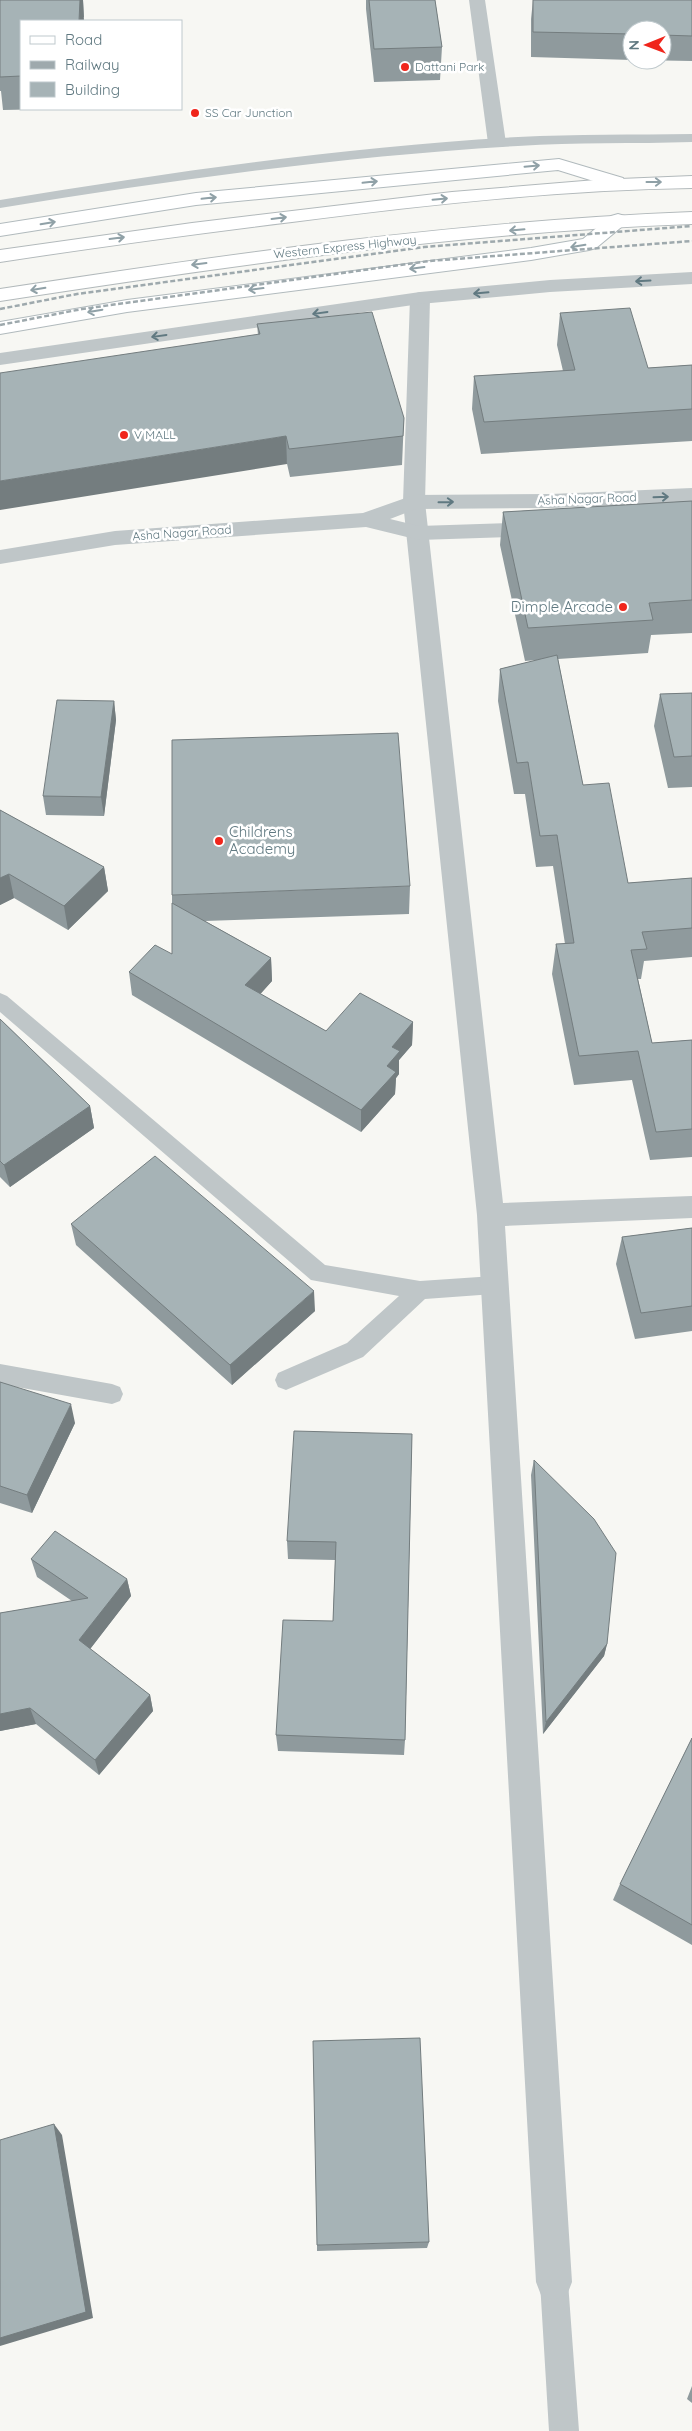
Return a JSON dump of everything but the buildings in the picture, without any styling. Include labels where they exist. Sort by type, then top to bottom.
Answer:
[{"type":"main road","points":[[0,230],[196,199],[559,164],[616,182]]},
{"type":"main road","points":[[0,256],[93,241],[382,205],[616,182],[692,182]]},
{"type":"main road","name":"Western Express Highway","points":[[0,295],[184,266],[400,241],[618,220],[692,218]]},
{"type":"main road","points":[[0,328],[127,306],[531,254],[590,244],[618,220]]},
{"type":"street","points":[[476,0],[497,143]]},
{"type":"street","points":[[0,358],[420,298],[550,286],[692,278]]},
{"type":"street","points":[[420,298],[414,502],[491,1215],[554,2282]]},
{"type":"street","name":"Asha Nagar Road","points":[[0,557],[115,538],[366,520],[414,502],[551,501],[692,495]]},
{"type":"street","name":"Asha Nagar Road","points":[[366,520],[418,533],[555,528]]},
{"type":"street","points":[[491,1215],[692,1207]]},
{"type":"lane","points":[[0,204],[102,186],[245,166],[497,143],[692,138]]},
{"type":"lane","points":[[0,1001],[319,1273],[420,1290],[494,1285]]},
{"type":"lane","points":[[286,1380],[355,1350],[420,1290]]},
{"type":"lane","points":[[0,1374],[112,1394]]},
{"type":"lane","points":[[554,2282],[564,2431]]},
{"type":"railway","points":[[0,309],[77,294],[424,247],[692,226]]},
{"type":"railway","points":[[0,325],[82,309],[429,261],[692,241]]},
{"type":"place","name":"Dattani Park","points":[[405,67]]},
{"type":"place","name":"SS Car Junction","points":[[195,113]]},
{"type":"place","name":"V MALL","points":[[124,435]]},
{"type":"place","name":"Dimple Arcade","points":[[623,607]]},
{"type":"place","name":"Childrens Academy","points":[[219,841]]}]
